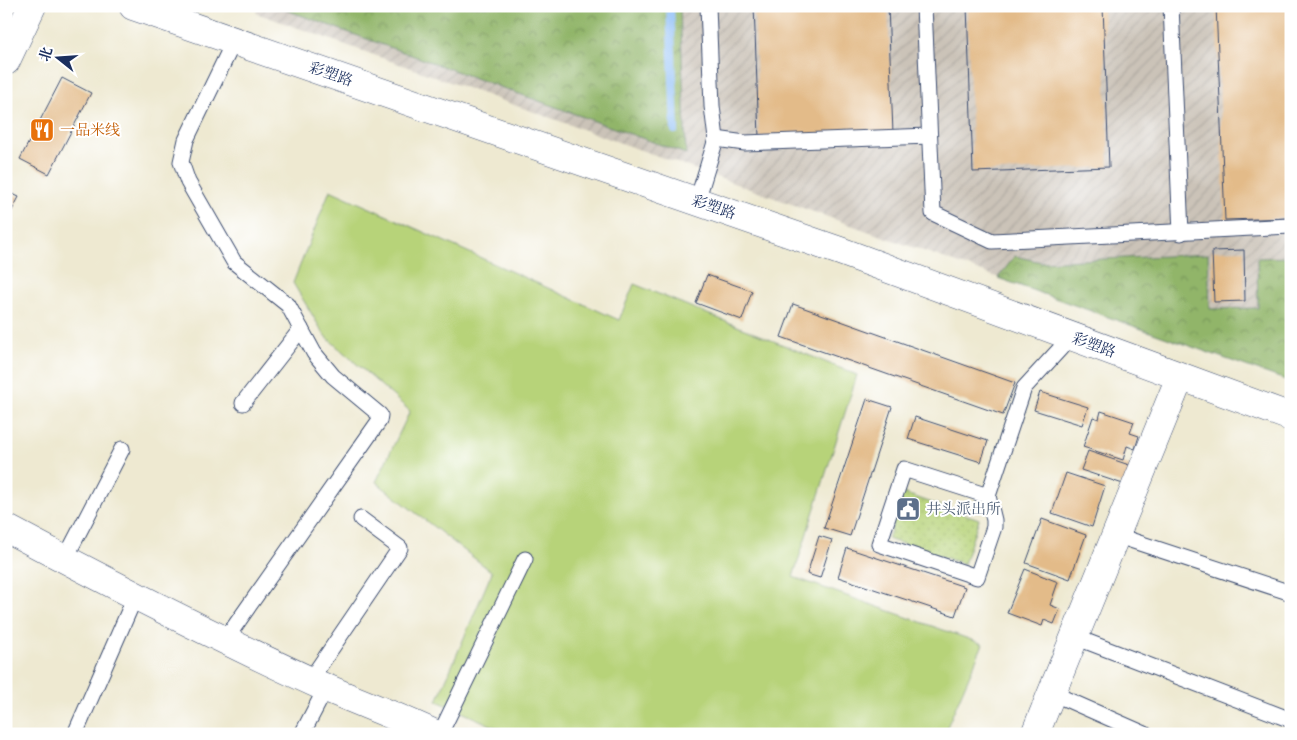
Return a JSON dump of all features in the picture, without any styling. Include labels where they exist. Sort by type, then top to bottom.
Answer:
[{"type":"street","points":[[6,61],[32,6]]},
{"type":"street","name":"彩塑路","points":[[133,6],[840,251],[1291,417]]},
{"type":"street","points":[[1035,734],[1180,377]]},
{"type":"street","points":[[6,528],[135,597],[419,730]]},
{"type":"lane","points":[[697,201],[716,139],[712,106],[708,6]]},
{"type":"lane","points":[[924,6],[933,213],[992,241],[1291,226]]},
{"type":"lane","points":[[1171,6],[1181,233]]},
{"type":"lane","points":[[225,640],[379,421],[380,415],[333,376],[314,353],[288,305],[234,262],[188,182],[181,162],[186,140],[234,41]]},
{"type":"lane","points":[[716,139],[744,143],[929,136]]},
{"type":"lane","points":[[243,403],[301,329]]},
{"type":"lane","points":[[988,496],[904,469],[879,544],[977,577],[994,526],[988,496],[1024,388],[1071,337]]},
{"type":"lane","points":[[65,559],[122,449]]},
{"type":"lane","points":[[302,734],[318,684],[400,548],[361,519]]},
{"type":"lane","points":[[1115,535],[1291,593]]},
{"type":"lane","points":[[440,734],[525,559]]},
{"type":"lane","points":[[75,734],[135,597]]},
{"type":"lane","points":[[1075,637],[1291,720]]},
{"type":"lane","points":[[1052,694],[1145,734]]},
{"type":"shaded area","points":[[259,6],[1291,6],[1291,382],[256,13]]},
{"type":"green space","points":[[275,6],[680,6],[686,154]]},
{"type":"green space","points":[[330,190],[619,320],[634,284],[857,375],[793,577],[983,644],[944,734],[511,734],[437,701],[492,572],[376,482],[410,411],[325,336],[293,283]]},
{"type":"green space","points":[[1208,254],[1210,309],[1258,308],[1257,258],[1291,257],[1291,382],[998,278],[1015,256],[1041,262]]},
{"type":"green space","points":[[903,493],[979,519],[964,564],[888,539]]},
{"type":"building","points":[[754,6],[888,6],[893,133],[759,137]]},
{"type":"building","points":[[967,6],[1103,6],[1109,167],[973,172]]},
{"type":"building","points":[[1216,6],[1291,6],[1291,218],[1225,220]]},
{"type":"building","points":[[62,78],[91,93],[49,174],[20,159]]},
{"type":"building","points":[[6,191],[19,197],[6,222]]},
{"type":"building","points":[[1244,250],[1245,301],[1214,302],[1212,251]]},
{"type":"building","points":[[707,275],[752,291],[742,320],[696,303]]},
{"type":"building","points":[[793,304],[1015,383],[1003,415],[781,337]]},
{"type":"building","points":[[1040,392],[1088,407],[1082,425],[1034,410]]},
{"type":"building","points":[[867,399],[892,407],[850,536],[824,528]]},
{"type":"building","points":[[1101,411],[1134,422],[1130,433],[1139,436],[1135,449],[1127,446],[1123,460],[1083,447],[1093,417],[1099,419]]},
{"type":"building","points":[[915,417],[988,441],[981,462],[908,439]]},
{"type":"building","points":[[1088,451],[1135,467],[1129,486],[1081,470]]},
{"type":"building","points":[[1066,473],[1105,486],[1092,527],[1052,513]]},
{"type":"building","points":[[1042,519],[1086,535],[1070,579],[1026,563]]},
{"type":"building","points":[[819,536],[832,540],[820,578],[807,574]]},
{"type":"building","points":[[847,548],[965,587],[955,616],[838,577]]},
{"type":"building","points":[[1025,569],[1058,582],[1050,605],[1060,609],[1054,624],[1044,620],[1042,626],[1007,613]]},
{"type":"waterway","points":[[670,6],[675,130]]},
{"type":"place","name":"一品米线","points":[[42,130]]},
{"type":"place","name":"井头派出所","points":[[908,509]]}]
